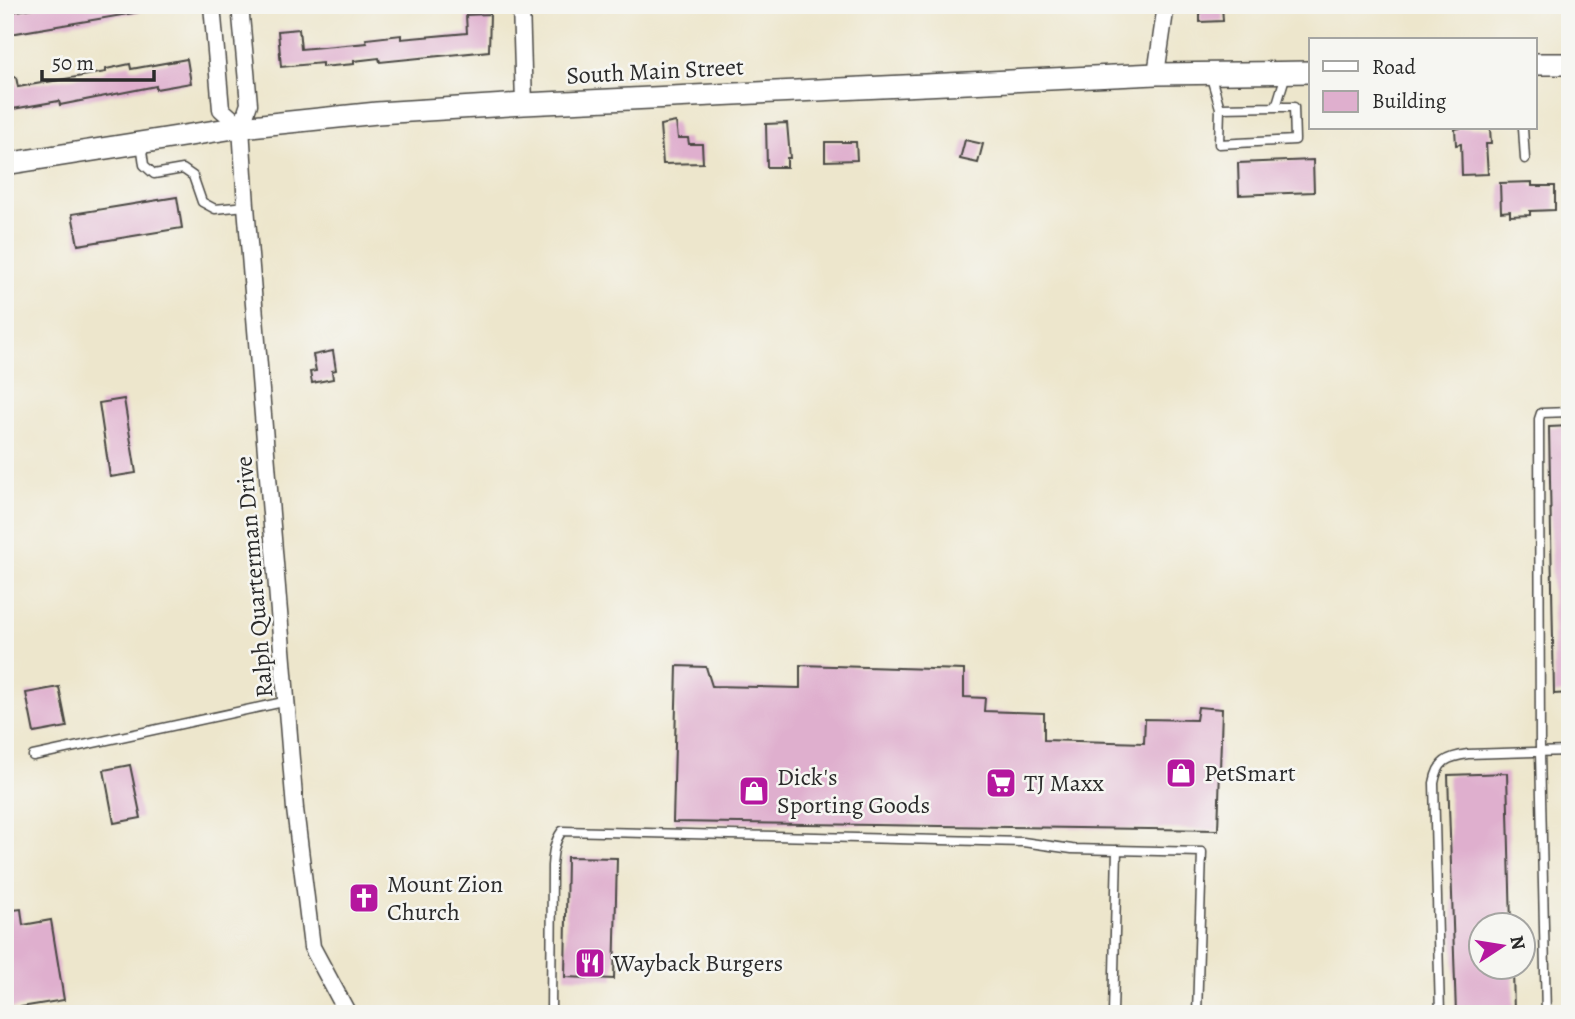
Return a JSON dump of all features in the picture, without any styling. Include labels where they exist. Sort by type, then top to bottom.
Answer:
[{"type":"street","points":[[212,5],[221,109],[241,127]]},
{"type":"street","name":"Ralph Quarterman Drive","points":[[240,5],[250,104],[241,127],[246,206],[295,809],[313,947],[348,1014]]},
{"type":"street","points":[[521,5],[524,104]]},
{"type":"street","points":[[1156,75],[1166,5]]},
{"type":"street","points":[[1536,64],[1570,64]]},
{"type":"street","name":"South Main Street","points":[[5,164],[241,127],[377,113],[1156,75],[1309,72]]},
{"type":"lane","points":[[1276,107],[1286,73]]},
{"type":"lane","points":[[1210,74],[1220,108],[1219,144],[1250,138],[1295,140],[1294,107],[1250,112],[1220,108]]},
{"type":"lane","points":[[1523,130],[1525,159]]},
{"type":"lane","points":[[141,143],[144,166],[154,174],[183,169],[193,176],[202,202],[215,209],[246,206]]},
{"type":"lane","points":[[1546,1014],[1540,753],[1539,419],[1541,413],[1570,412]]},
{"type":"lane","points":[[33,756],[288,701]]},
{"type":"lane","points":[[1440,1014],[1434,783],[1437,769],[1441,763],[1454,756],[1570,751]]},
{"type":"lane","points":[[551,1014],[552,866],[557,838],[562,831],[1023,842],[1072,849],[1202,852],[1197,1014]]},
{"type":"lane","points":[[1113,1014],[1117,850]]},
{"type":"building","points":[[49,5],[140,5],[140,12],[10,34],[6,13]]},
{"type":"building","points":[[1222,5],[1223,21],[1200,22],[1200,6]]},
{"type":"building","points":[[490,14],[489,51],[380,62],[379,58],[322,67],[322,63],[281,67],[278,31],[299,29],[301,49],[367,43],[366,39],[401,35],[401,39],[467,33],[466,15]]},
{"type":"building","points":[[187,59],[191,83],[156,89],[156,86],[60,105],[59,101],[7,110],[5,79],[16,77],[18,87],[106,72],[106,69],[130,64],[131,69]]},
{"type":"building","points":[[676,122],[678,138],[688,138],[689,144],[702,144],[703,163],[663,164],[660,125]]},
{"type":"building","points":[[787,123],[790,158],[787,158],[787,167],[767,167],[766,124]]},
{"type":"building","points":[[1455,130],[1490,130],[1491,144],[1486,144],[1488,174],[1462,175],[1461,144],[1456,145]]},
{"type":"building","points":[[965,140],[983,144],[978,163],[960,159]]},
{"type":"building","points":[[825,142],[856,142],[857,160],[825,161]]},
{"type":"building","points":[[1313,160],[1314,192],[1239,195],[1238,163]]},
{"type":"building","points":[[1532,182],[1532,186],[1555,186],[1555,210],[1530,211],[1530,215],[1510,216],[1510,211],[1501,212],[1500,183]]},
{"type":"building","points":[[177,197],[182,228],[78,245],[72,214]]},
{"type":"building","points":[[333,351],[336,370],[332,371],[333,379],[312,383],[310,372],[316,371],[313,355]]},
{"type":"building","points":[[124,399],[136,473],[110,477],[99,403]]},
{"type":"building","points":[[1570,426],[1570,693],[1554,694],[1549,427]]},
{"type":"building","points":[[800,665],[964,670],[964,697],[985,698],[984,711],[1044,713],[1044,740],[1144,743],[1145,719],[1196,720],[1198,707],[1222,709],[1218,830],[673,822],[677,666],[706,667],[712,686],[800,688]]},
{"type":"building","points":[[59,687],[67,727],[34,733],[26,693]]},
{"type":"building","points":[[130,765],[141,818],[114,823],[104,770]]},
{"type":"building","points":[[1507,773],[1511,911],[1466,911],[1466,981],[1513,981],[1514,1014],[1456,1014],[1448,775]]},
{"type":"building","points":[[567,857],[617,858],[614,979],[565,977]]},
{"type":"building","points":[[21,909],[23,925],[51,920],[64,1000],[9,1009],[5,986],[5,911]]},
{"type":"place","name":"PetSmart","points":[[1181,773]]},
{"type":"place","name":"TJ Maxx","points":[[1001,783]]},
{"type":"place","name":"Dick's Sporting Goods","points":[[754,791]]},
{"type":"place","name":"Mount Zion Church","points":[[364,898]]},
{"type":"place","name":"Wayback Burgers","points":[[590,963]]}]
